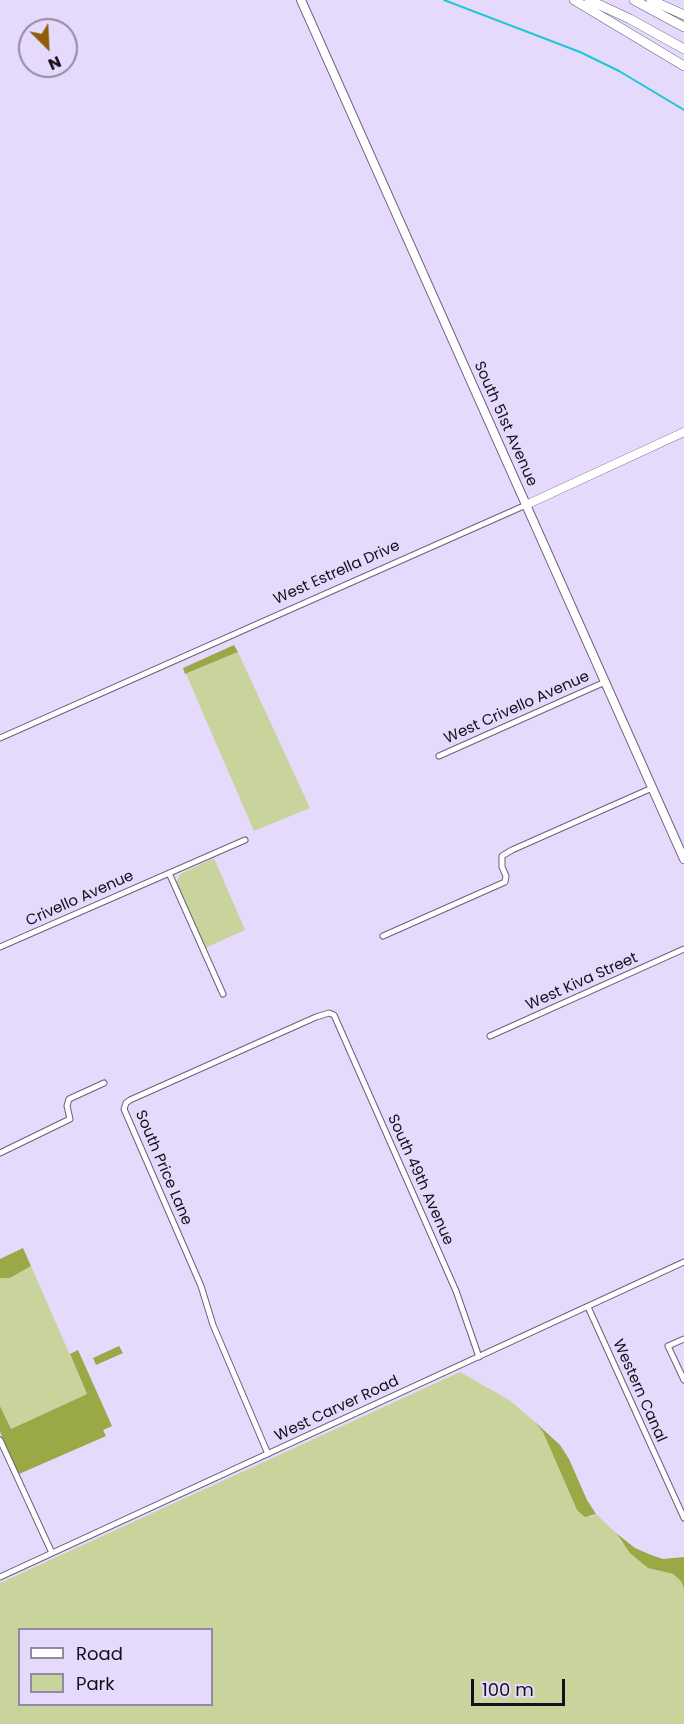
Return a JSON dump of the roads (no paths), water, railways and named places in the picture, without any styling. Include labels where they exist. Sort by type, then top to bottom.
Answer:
[{"type":"highway","points":[[574,0],[684,66]]},
{"type":"highway","points":[[589,0],[630,19],[684,49]]},
{"type":"highway","points":[[634,0],[684,27]]},
{"type":"highway","points":[[651,0],[684,15]]},
{"type":"main road","name":"South 51st Avenue","points":[[301,0],[684,860]]},
{"type":"main road","name":"West Estrella Drive","points":[[526,505],[684,432]]},
{"type":"street","name":"West Estrella Drive","points":[[0,738],[526,505]]},
{"type":"street","name":"West Crivello Avenue","points":[[439,756],[605,682]]},
{"type":"street","points":[[383,936],[505,882],[502,856],[512,850],[652,788]]},
{"type":"street","points":[[223,994],[169,873],[245,840]]},
{"type":"street","name":"Crivello Avenue","points":[[0,947],[169,873]]},
{"type":"street","name":"West Kiva Street","points":[[490,1036],[684,949]]},
{"type":"street","name":"South Price Lane","points":[[266,1449],[213,1325],[201,1286],[124,1109],[130,1100],[316,1017],[329,1013],[334,1015]]},
{"type":"street","name":"South 49th Avenue","points":[[334,1015],[456,1291],[479,1357]]},
{"type":"street","points":[[0,1153],[70,1119],[67,1106],[69,1099],[104,1083]]},
{"type":"street","name":"West Carver Road","points":[[0,1577],[266,1449],[479,1357],[684,1262]]},
{"type":"street","name":"Western Canal","points":[[588,1306],[684,1518]]},
{"type":"street","points":[[684,1339],[668,1346],[684,1380]]},
{"type":"street","points":[[0,1440],[52,1553]]},
{"type":"waterway","points":[[444,0],[580,52],[619,71],[684,110]]}]
